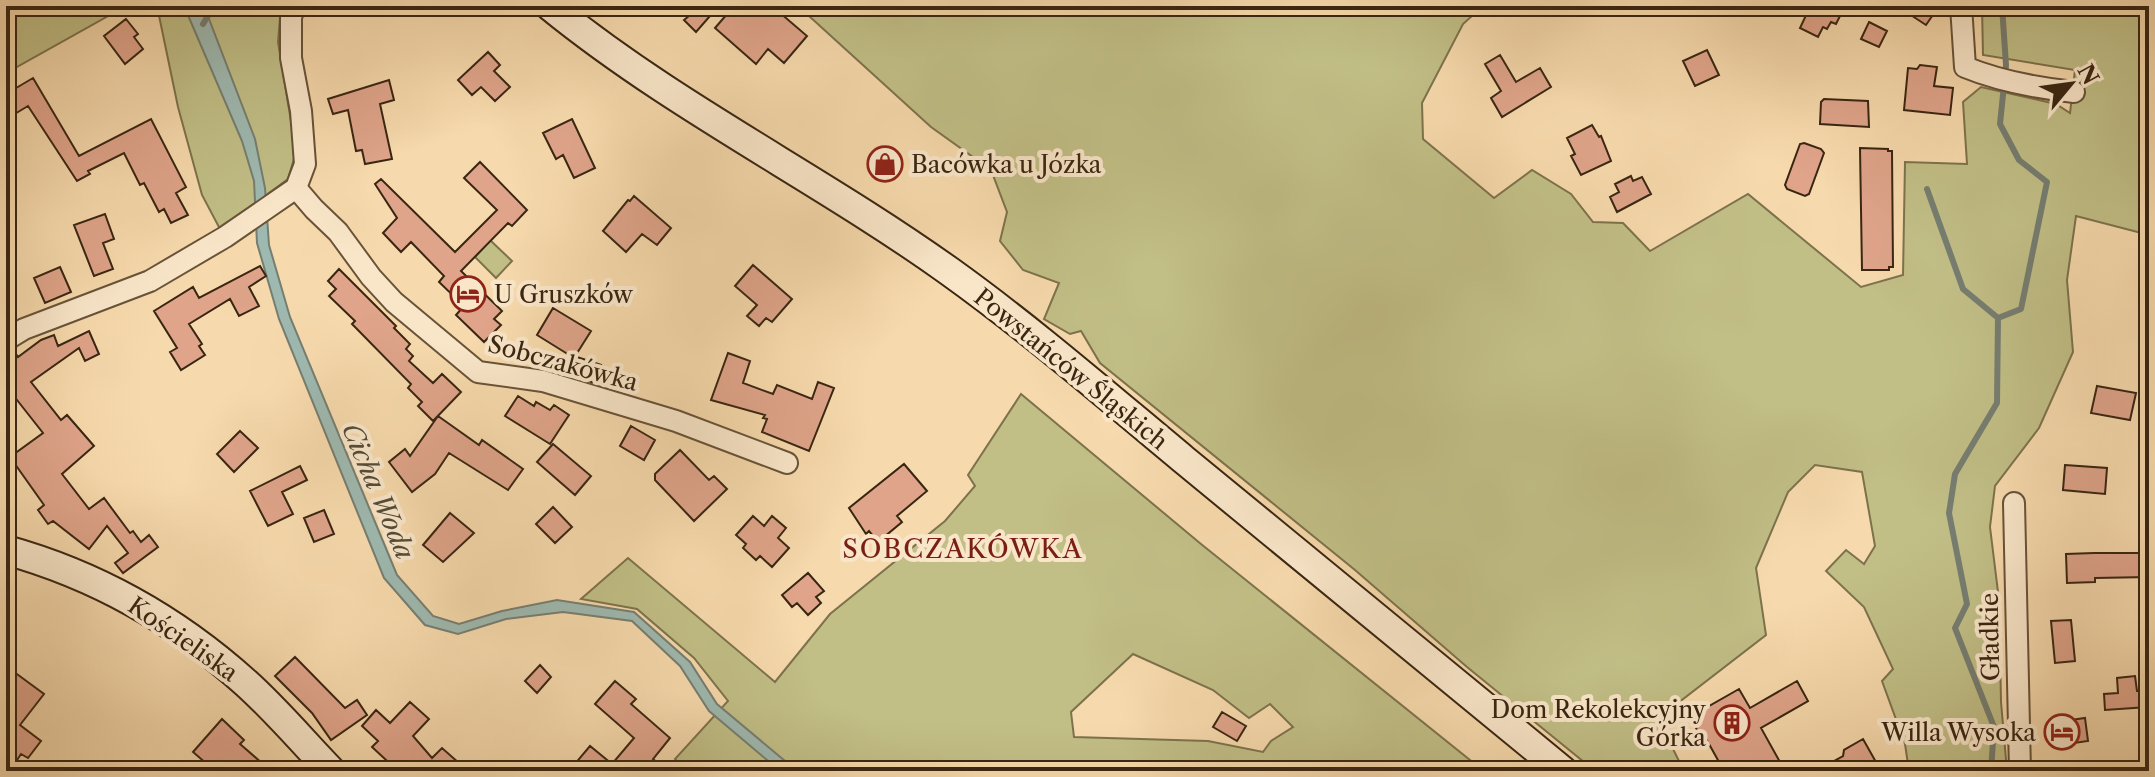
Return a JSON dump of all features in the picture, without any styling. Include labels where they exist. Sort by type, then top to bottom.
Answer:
[{"type":"street","points":[[6,340],[24,329],[150,281],[225,237],[289,192],[305,164],[301,111],[291,58],[291,17],[295,6]]},
{"type":"street","name":"Powstańców Śląskich","points":[[550,6],[653,82],[847,202],[950,272],[1070,366],[1563,771]]},
{"type":"street","points":[[1961,6],[1965,67],[2047,89],[2074,92]]},
{"type":"street","name":"Sobczakówka","points":[[289,192],[314,209],[338,232],[394,302],[478,372],[543,381],[676,421],[787,463]]},
{"type":"street","name":"Gładkie","points":[[2014,503],[2020,771]]},
{"type":"street","name":"Kościeliska","points":[[6,550],[97,583],[170,624],[246,683],[331,771]]},
{"type":"shaded area","points":[[6,6],[126,6],[6,73]]},
{"type":"shaded area","points":[[157,6],[281,6],[278,42],[296,152],[288,179],[220,229],[202,195],[178,107]]},
{"type":"shaded area","points":[[798,6],[1483,6],[1463,24],[1422,103],[1423,139],[1494,198],[1532,170],[1571,194],[1593,222],[1623,223],[1650,251],[1748,194],[1861,287],[1903,275],[1905,162],[1967,164],[1963,102],[1981,87],[2056,104],[2070,113],[2075,70],[1983,55],[1982,6],[2149,8],[2149,235],[2076,216],[2067,280],[2073,352],[2039,428],[1995,486],[1990,527],[1999,600],[2001,702],[2007,771],[1909,771],[1905,744],[1882,681],[1893,669],[1864,607],[1826,571],[1846,550],[1864,564],[1875,546],[1862,472],[1815,465],[1788,492],[1756,568],[1766,635],[1669,710],[1661,725],[1684,771],[1595,771],[1467,667],[1355,570],[1100,363],[1081,331],[1070,334],[1044,319],[1059,283],[1023,270],[1000,241],[1007,212],[991,170],[931,127]]},
{"type":"shaded area","points":[[490,240],[512,261],[496,278],[475,257]]},
{"type":"shaded area","points":[[1021,394],[1201,544],[1475,764],[1472,771],[686,771],[675,759],[728,701],[694,658],[637,609],[581,599],[628,558],[775,682],[830,614],[945,521],[975,486],[968,475]],"holes":[[[1133,654],[1213,690],[1249,718],[1270,704],[1293,727],[1271,741],[1263,752],[1208,741],[1074,737],[1071,712]]]},
{"type":"water","points":[[184,6],[204,6],[255,139],[265,188],[269,245],[290,317],[397,575],[433,616],[459,624],[557,600],[634,612],[690,662],[717,704],[797,771],[780,771],[709,711],[680,666],[632,621],[563,612],[506,619],[458,634],[425,625],[384,578],[279,319],[257,243],[254,181],[242,141]]},
{"type":"building","points":[[701,6],[710,16],[696,32],[684,20]]},
{"type":"building","points":[[734,6],[772,6],[807,36],[784,63],[768,49],[756,64],[715,28]]},
{"type":"building","points":[[1798,6],[1845,6],[1836,24],[1831,22],[1827,29],[1823,27],[1818,37],[1800,28],[1808,11]]},
{"type":"building","points":[[1897,6],[1939,6],[1926,25]]},
{"type":"building","points":[[126,19],[138,34],[134,37],[143,49],[125,64],[104,36]]},
{"type":"building","points":[[1869,22],[1887,31],[1879,47],[1861,39]]},
{"type":"building","points":[[1707,50],[1719,75],[1695,86],[1683,61]]},
{"type":"building","points":[[488,52],[500,65],[494,71],[510,87],[495,101],[481,87],[472,95],[458,80]]},
{"type":"building","points":[[1500,55],[1516,82],[1540,68],[1551,87],[1502,117],[1491,98],[1501,91],[1485,64]]},
{"type":"building","points":[[1920,65],[1937,67],[1934,86],[1953,88],[1950,115],[1904,110],[1908,68],[1917,69]]},
{"type":"building","points":[[33,78],[79,156],[151,119],[186,187],[176,193],[188,215],[171,223],[164,209],[159,212],[144,183],[140,185],[124,153],[88,171],[90,174],[77,181],[28,106],[13,115],[6,104],[6,94]]},
{"type":"building","points":[[389,80],[394,100],[380,104],[392,159],[365,164],[362,150],[356,151],[348,110],[333,114],[328,99]]},
{"type":"building","points":[[1824,99],[1868,101],[1869,127],[1820,124],[1821,102]]},
{"type":"building","points":[[572,119],[595,168],[574,178],[563,155],[556,159],[543,133]]},
{"type":"building","points":[[1592,125],[1601,136],[1611,161],[1581,175],[1571,156],[1575,154],[1567,138]]},
{"type":"building","points":[[1800,144],[1824,153],[1809,194],[1805,196],[1787,189],[1785,185]]},
{"type":"building","points":[[1860,148],[1892,151],[1893,267],[1889,270],[1862,270]]},
{"type":"building","points":[[480,162],[527,210],[512,226],[508,223],[461,271],[502,311],[494,319],[501,325],[484,342],[456,315],[464,306],[439,282],[444,276],[411,242],[401,252],[383,233],[397,218],[375,184],[381,179],[455,252],[497,210],[464,178]]},
{"type":"building","points":[[1631,176],[1633,181],[1642,177],[1651,194],[1617,212],[1610,197],[1619,192],[1615,184]]},
{"type":"building","points":[[634,196],[671,228],[657,245],[642,234],[626,252],[603,231]]},
{"type":"building","points":[[105,214],[114,239],[103,243],[113,269],[94,276],[74,225]]},
{"type":"building","points":[[753,265],[792,299],[772,322],[766,318],[759,326],[747,316],[757,305],[735,286]]},
{"type":"building","points":[[260,266],[266,276],[249,287],[259,306],[239,316],[230,299],[189,324],[205,355],[181,370],[170,352],[177,348],[154,311],[193,287],[199,298]]},
{"type":"building","points":[[60,267],[71,292],[45,303],[34,278]]},
{"type":"building","points":[[339,269],[410,344],[406,349],[413,356],[409,361],[433,383],[442,374],[461,392],[433,421],[418,406],[422,402],[408,388],[411,384],[329,296],[336,289],[328,281]]},
{"type":"building","points":[[553,308],[591,331],[574,358],[537,335]]},
{"type":"building","points":[[89,331],[99,354],[85,361],[79,348],[31,382],[61,420],[67,415],[94,446],[62,474],[89,509],[104,498],[130,533],[133,531],[141,542],[149,535],[158,547],[123,573],[115,563],[128,553],[107,526],[89,549],[53,521],[48,524],[38,510],[44,505],[10,457],[43,433],[6,386],[6,353],[14,351],[18,357],[41,340],[54,335],[58,346]]},
{"type":"building","points":[[728,353],[750,361],[743,383],[773,394],[777,385],[812,399],[818,382],[834,388],[809,451],[762,432],[767,419],[763,418],[765,415],[711,400]]},
{"type":"building","points":[[577,357],[601,365],[595,383],[570,376]]},
{"type":"building","points":[[2097,386],[2136,393],[2130,420],[2091,413]]},
{"type":"building","points":[[518,396],[534,406],[536,402],[550,410],[554,405],[569,415],[550,444],[505,416]]},
{"type":"building","points":[[438,416],[479,445],[482,440],[523,469],[508,490],[449,453],[435,474],[412,492],[389,462],[405,449],[410,456]]},
{"type":"building","points":[[631,426],[655,440],[644,460],[620,446]]},
{"type":"building","points":[[240,431],[258,448],[234,472],[217,454]]},
{"type":"building","points":[[553,444],[591,476],[575,495],[537,462]]},
{"type":"building","points":[[680,450],[709,480],[714,476],[727,489],[694,521],[655,480],[655,474]]},
{"type":"building","points":[[904,464],[927,491],[897,516],[902,522],[878,542],[869,531],[866,534],[849,508]]},
{"type":"building","points":[[2065,465],[2107,468],[2105,494],[2063,490]]},
{"type":"building","points":[[300,466],[307,480],[282,492],[293,514],[268,526],[250,491]]},
{"type":"building","points":[[553,507],[572,527],[555,543],[536,524]]},
{"type":"building","points":[[324,510],[334,534],[314,542],[304,518]]},
{"type":"building","points":[[450,513],[474,533],[443,562],[423,545]]},
{"type":"building","points":[[753,516],[764,526],[772,516],[786,528],[778,538],[789,548],[772,567],[760,556],[756,560],[743,548],[746,544],[736,535]]},
{"type":"building","points":[[2149,553],[2149,577],[2095,578],[2095,582],[2067,583],[2066,554]]},
{"type":"building","points":[[808,573],[824,591],[816,597],[821,603],[808,615],[797,603],[792,607],[782,595]]},
{"type":"building","points":[[2071,620],[2075,661],[2055,663],[2051,621]]},
{"type":"building","points":[[295,657],[345,708],[357,700],[367,715],[331,740],[312,713],[275,676]]},
{"type":"building","points":[[540,665],[551,677],[537,693],[525,681]]},
{"type":"building","points":[[6,666],[44,694],[20,725],[41,741],[28,758],[21,754],[10,771],[6,771]]},
{"type":"building","points":[[2135,676],[2137,691],[2147,691],[2148,707],[2105,710],[2104,694],[2118,693],[2117,678]]},
{"type":"building","points":[[615,681],[636,699],[631,704],[670,738],[653,759],[667,771],[569,771],[590,746],[612,764],[634,738],[595,704]]},
{"type":"building","name":"Dom Rekolekcyjny Górka","points":[[1797,681],[1808,701],[1761,728],[1785,771],[1724,771],[1690,717],[1739,689],[1750,708]]},
{"type":"building","points":[[410,702],[429,719],[413,736],[432,758],[442,748],[468,771],[398,771],[372,747],[378,741],[362,726],[376,710],[390,723]]},
{"type":"building","points":[[1222,712],[1246,726],[1237,741],[1213,727]]},
{"type":"building","points":[[2085,718],[2088,741],[2053,746],[2050,723]]},
{"type":"building","points":[[222,719],[244,740],[240,744],[271,771],[215,771],[193,752]]},
{"type":"building","points":[[1863,739],[1881,771],[1816,771],[1843,756],[1844,750]]},
{"type":"waterway","points":[[203,24],[214,6]]},
{"type":"waterway","points":[[1991,771],[1994,727],[1955,628],[1967,604],[1949,513],[1955,474],[1997,403],[1998,318],[2021,309],[2047,182],[2019,160],[2000,124],[2006,65],[2002,6]]},
{"type":"waterway","points":[[1927,189],[1963,289],[1998,318]]},
{"type":"place","name":"Bacówka u Józka","points":[[885,164]]},
{"type":"place","name":"U Gruszków","points":[[468,294]]},
{"type":"place","name":"Dom Rekolekcyjny Górka","points":[[1732,723]]},
{"type":"place","name":"Willa Wysoka","points":[[2062,732]]},
{"type":"district","name":"SOBCZAKÓWKA","points":[[963,549]]},
{"type":"water label","name":"Cicha Woda","points":[[378,491]]}]
